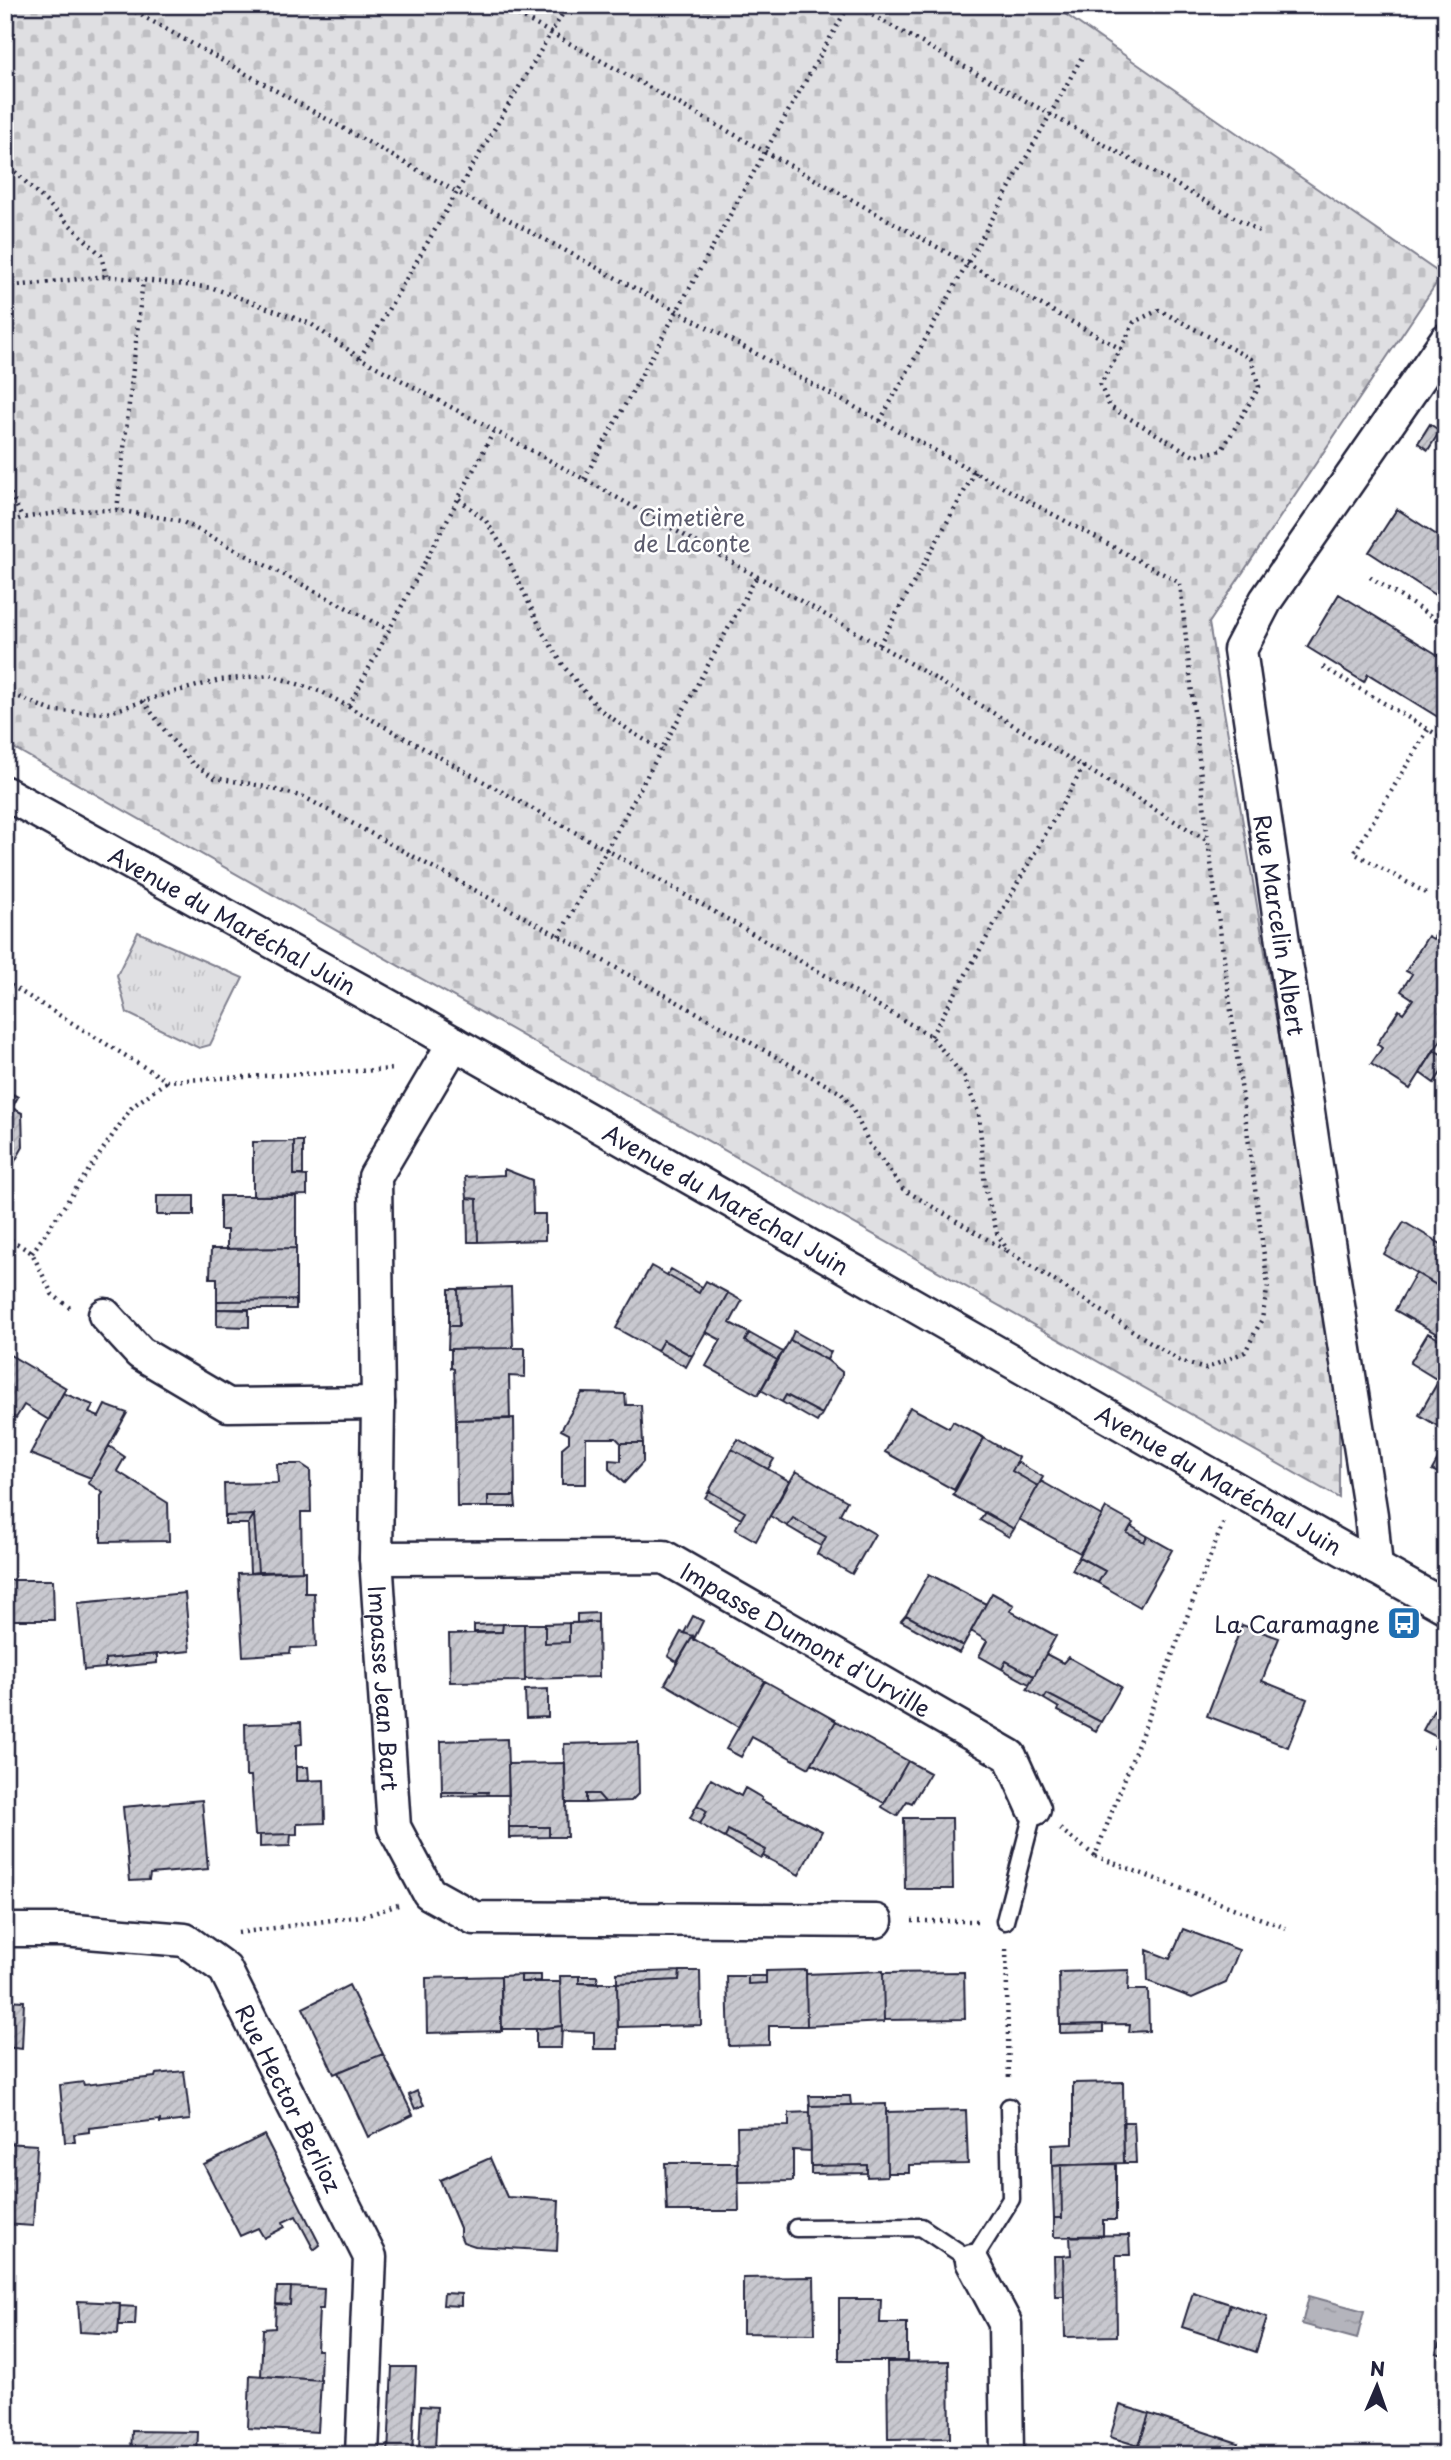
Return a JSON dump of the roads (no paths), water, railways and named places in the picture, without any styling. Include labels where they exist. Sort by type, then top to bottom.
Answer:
[{"type":"street","name":"Rue Marcelin Albert","points":[[1376,1568],[1371,1514],[1323,1212],[1240,650],[1266,600],[1446,340]]},
{"type":"street","name":"Avenue du Maréchal Juin","points":[[5,793],[454,1043],[1446,1607]]},
{"type":"street","name":"Impasse Jean Bart","points":[[454,1043],[375,1177],[378,1403],[376,1558],[394,1827],[429,1893],[474,1918],[876,1921]]},
{"type":"street","points":[[105,1315],[140,1353],[228,1405],[378,1403]]},
{"type":"street","name":"Impasse Dumont d'Urville","points":[[376,1558],[664,1557],[1010,1756],[1034,1809]]},
{"type":"street","name":"Rue Hector Berlioz","points":[[5,1930],[63,1930],[185,1940],[225,1969],[370,2257],[362,2455]]},
{"type":"street","points":[[972,2260],[1005,2323],[1007,2455]]},
{"type":"lane","points":[[1005,1921],[1034,1809]]},
{"type":"lane","points":[[796,2228],[921,2227],[972,2260],[1011,2199],[1009,2107]]},
{"type":"water","points":[[1309,2296],[1364,2311],[1357,2339],[1302,2324]]},
{"type":"place","name":"La Caramagne","points":[[1404,1623]]},
{"type":"park label","name":"Cimetière de Laconte","points":[[692,529]]}]
